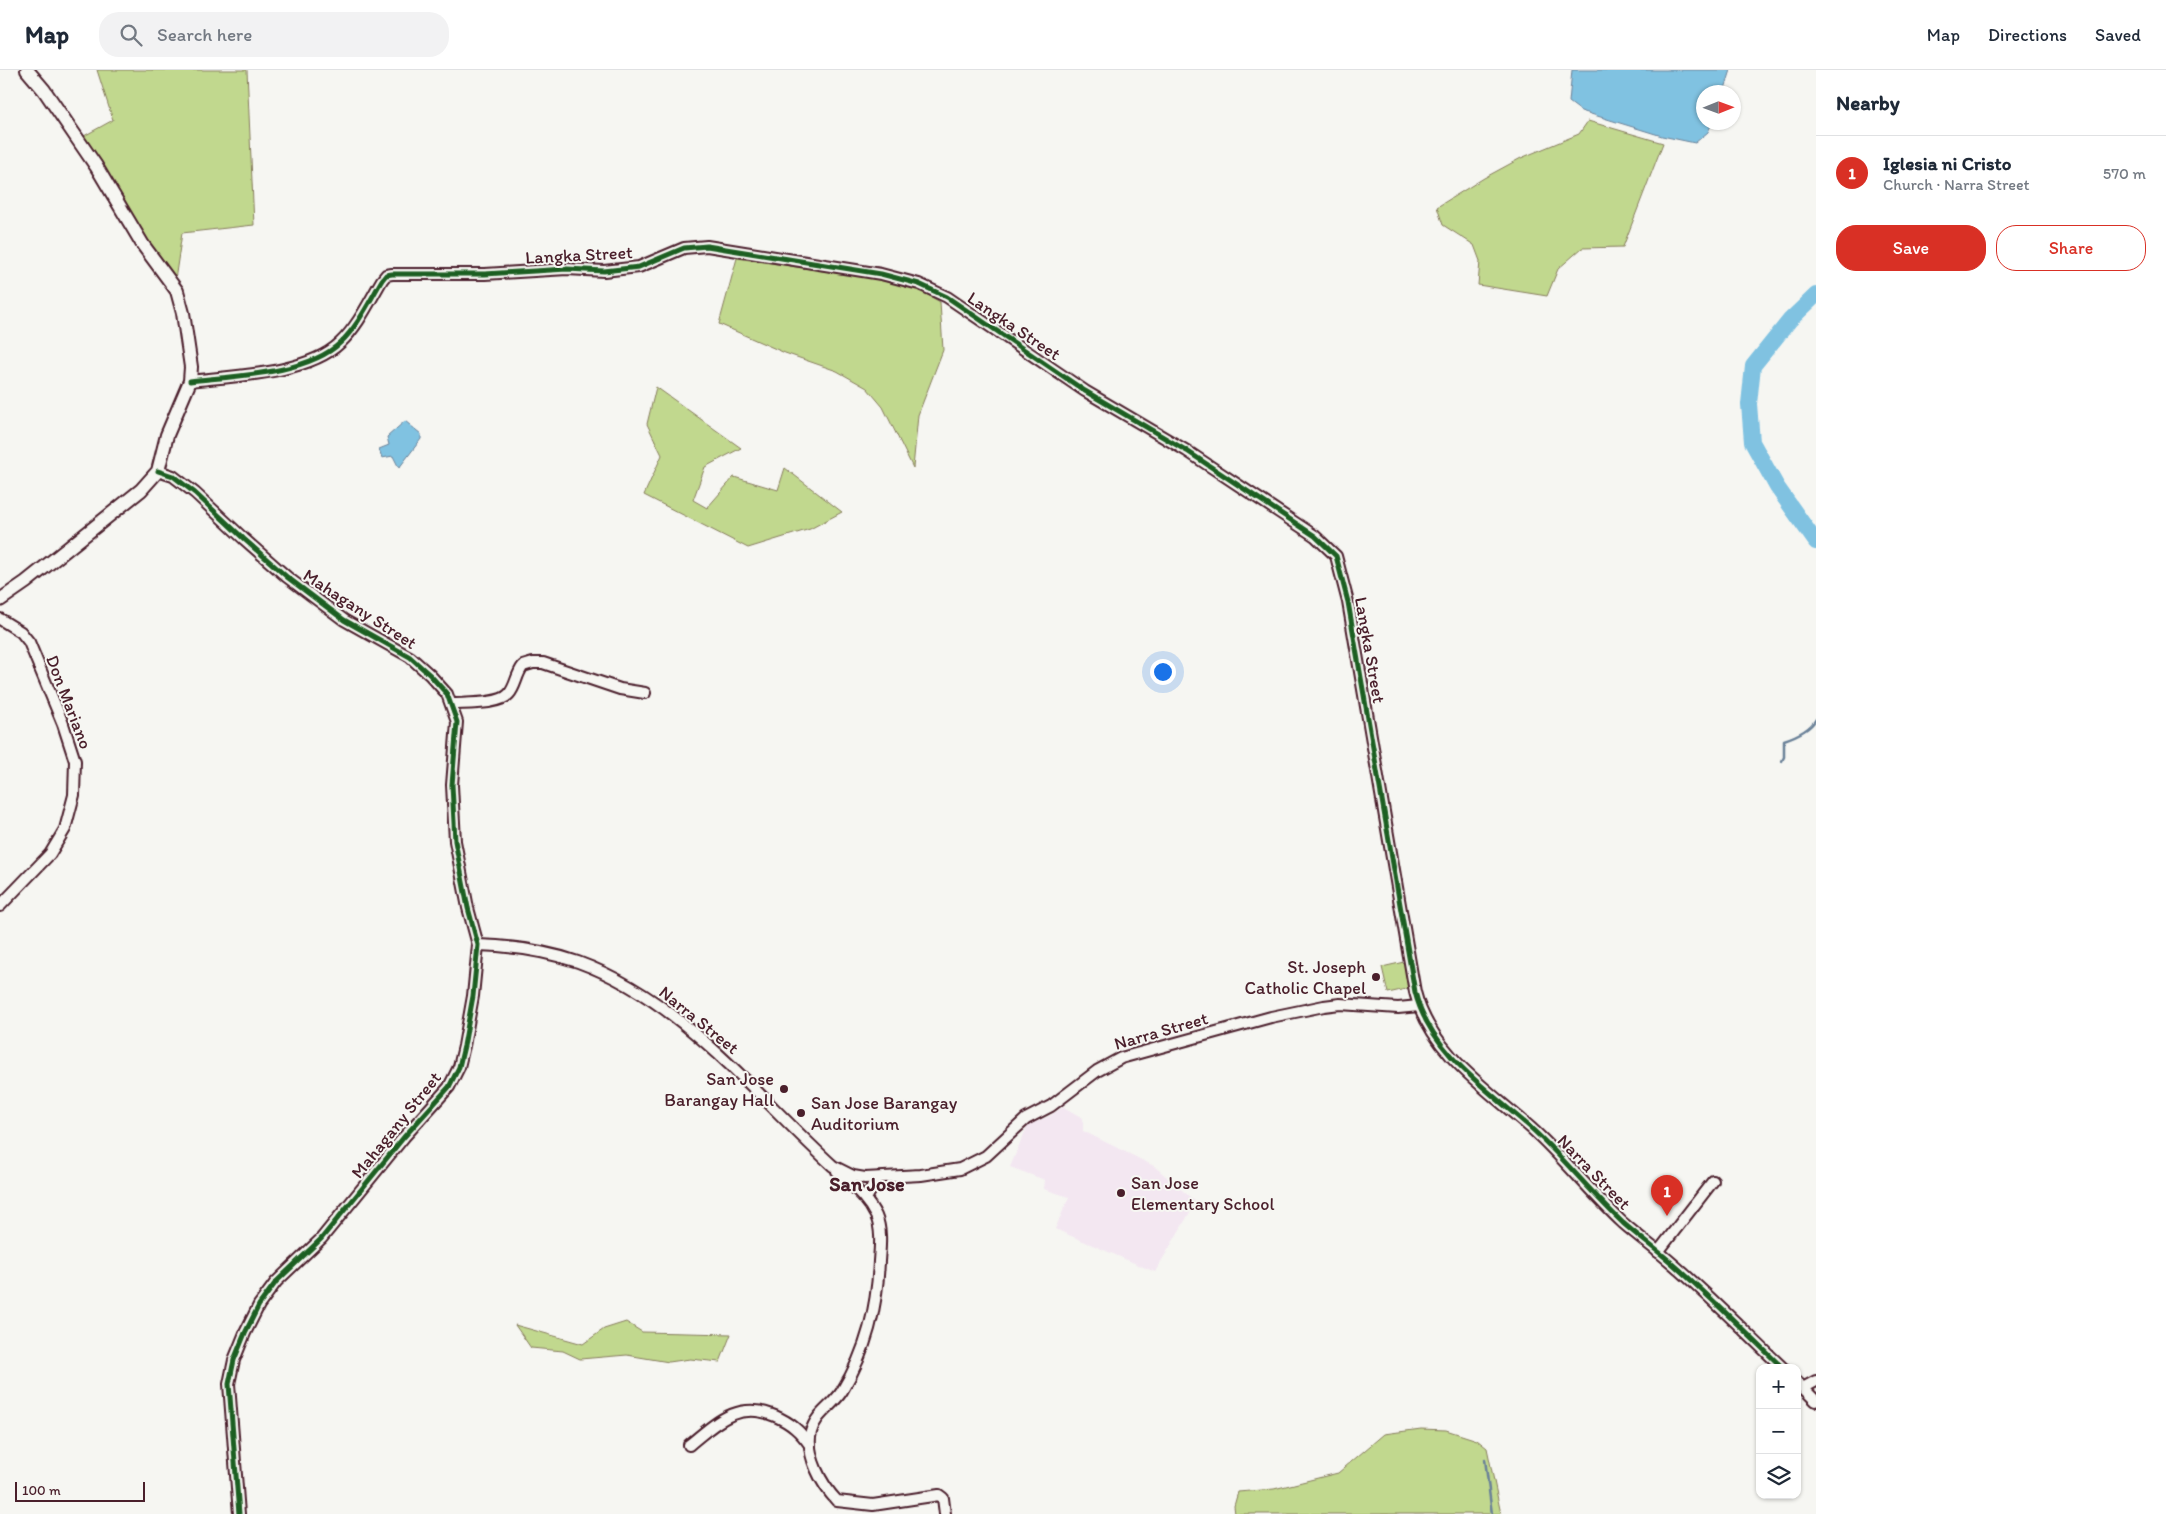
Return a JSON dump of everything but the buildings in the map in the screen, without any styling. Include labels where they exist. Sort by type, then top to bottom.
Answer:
[{"type":"street","points":[[0,600],[26,582],[142,490],[158,471],[167,435],[190,381],[183,314],[177,291],[143,245],[90,158],[44,90],[27,70]]},
{"type":"street","name":"Langka Street","points":[[190,381],[292,368],[319,357],[330,351],[349,332],[382,280],[386,275],[392,274],[485,274],[567,269],[604,271],[639,267],[684,248],[707,246],[881,274],[919,284],[947,297],[1085,391],[1207,464],[1315,536],[1333,552],[1348,602],[1384,805],[1393,874],[1420,1006]]},
{"type":"street","name":"Mahagany Street","points":[[158,471],[173,476],[195,493],[244,540],[287,577],[344,620],[410,658],[440,684],[452,704],[457,722],[452,785],[455,841],[468,908],[478,945],[473,996],[465,1038],[459,1067],[449,1087],[404,1137],[321,1239],[276,1282],[259,1305],[245,1333],[234,1360],[229,1384],[239,1514]]},
{"type":"street","name":"Don Mariano","points":[[0,619],[21,632],[44,674],[75,761],[76,775],[74,795],[65,829],[50,854],[0,906]]},
{"type":"street","points":[[452,704],[494,701],[504,698],[512,689],[523,666],[533,663],[551,665],[620,689],[645,693]]},
{"type":"street","name":"Narra Street","points":[[478,945],[551,954],[579,963],[618,981],[648,999],[696,1034],[833,1166],[853,1176],[877,1178],[948,1172],[968,1166],[986,1156],[1026,1119],[1051,1106],[1098,1071],[1121,1058],[1271,1017],[1324,1006],[1340,1004],[1398,1008],[1420,1006],[1440,1040],[1475,1080],[1532,1128],[1622,1222],[1658,1252],[1779,1364]]},
{"type":"street","points":[[833,1166],[866,1199],[876,1217],[880,1235],[878,1294],[866,1340],[843,1390],[836,1400],[816,1418],[810,1435],[813,1458],[822,1484],[837,1501],[872,1505],[939,1495],[943,1498],[945,1514]]},
{"type":"street","points":[[866,1199],[877,1178]]},
{"type":"street","points":[[1658,1252],[1713,1181]]},
{"type":"street","points":[[1801,1385],[1816,1381]]},
{"type":"street","points":[[1801,1386],[1816,1402]]},
{"type":"street","points":[[689,1446],[721,1419],[736,1412],[749,1409],[763,1411],[788,1422],[797,1428],[811,1446]]},
{"type":"shaded area","name":"San Jose Elementary School","points":[[1063,1107],[1083,1118],[1083,1131],[1154,1166],[1196,1202],[1155,1272],[1055,1229],[1069,1197],[1044,1189],[1045,1180],[1010,1167],[1028,1125],[1050,1116]]},
{"type":"green space","points":[[97,70],[247,70],[254,225],[182,233],[175,280],[146,241],[84,136],[113,120]]},
{"type":"green space","points":[[1588,121],[1663,143],[1623,247],[1582,248],[1558,269],[1547,296],[1478,285],[1480,261],[1474,245],[1443,225],[1437,207],[1521,158],[1579,134]]},
{"type":"green space","points":[[737,258],[870,278],[916,288],[940,302],[943,350],[918,415],[913,468],[883,407],[867,388],[837,371],[785,353],[719,324]]},
{"type":"green space","points":[[656,387],[741,448],[705,467],[693,500],[707,508],[734,477],[778,490],[785,468],[842,512],[810,529],[748,548],[644,495],[662,455],[647,424]]},
{"type":"green space","points":[[1404,962],[1410,988],[1388,993],[1382,967]]},
{"type":"green space","points":[[626,1322],[642,1332],[731,1334],[720,1362],[690,1359],[669,1362],[627,1355],[580,1359],[563,1351],[531,1348],[515,1325],[583,1344],[604,1329]]},
{"type":"green space","points":[[1421,1429],[1446,1430],[1477,1440],[1487,1448],[1501,1514],[1235,1514],[1234,1506],[1238,1492],[1274,1489],[1338,1473],[1384,1434]]},
{"type":"water","points":[[1572,70],[1731,70],[1726,85],[1696,85],[1696,130],[1709,130],[1695,143],[1662,136],[1581,111],[1569,102]]},
{"type":"water","points":[[405,421],[421,434],[421,439],[399,468],[393,456],[382,458],[379,449],[389,445],[387,437]]},
{"type":"waterway","points":[[1816,295],[1790,320],[1753,366],[1749,404],[1752,442],[1777,487],[1816,542]]},
{"type":"waterway","points":[[1782,761],[1784,757],[1784,740],[1806,729],[1816,719]]},
{"type":"waterway","points":[[1485,1459],[1492,1514]]},
{"type":"cycle path","points":[[190,381],[270,372],[309,361],[326,353],[340,343],[352,329],[382,280],[386,275],[392,274],[485,274],[567,269],[604,271],[639,267],[684,248],[707,246],[881,274],[919,284],[947,297],[1085,391],[1187,451],[1315,536],[1336,556],[1348,602],[1415,992],[1423,1014],[1433,1033],[1462,1068],[1543,1139],[1623,1223],[1715,1302],[1779,1364]]},
{"type":"cycle path","points":[[158,471],[173,476],[195,493],[287,577],[344,620],[410,657],[447,694],[457,722],[452,785],[455,841],[468,908],[478,945],[473,996],[464,1046],[459,1067],[449,1087],[404,1137],[321,1239],[276,1282],[259,1305],[245,1333],[234,1360],[229,1384],[239,1514]]},
{"type":"place","name":"St. Joseph Catholic Chapel","points":[[1376,977]]},
{"type":"place","name":"San Jose Barangay Hall","points":[[784,1089]]},
{"type":"place","name":"San Jose Barangay Auditorium","points":[[801,1113]]},
{"type":"place","name":"San Jose Elementary School","points":[[1121,1193]]},
{"type":"place","name":"Iglesia ni Cristo","points":[[1667,1216]]},
{"type":"district","name":"San Jose","points":[[867,1184]]}]
